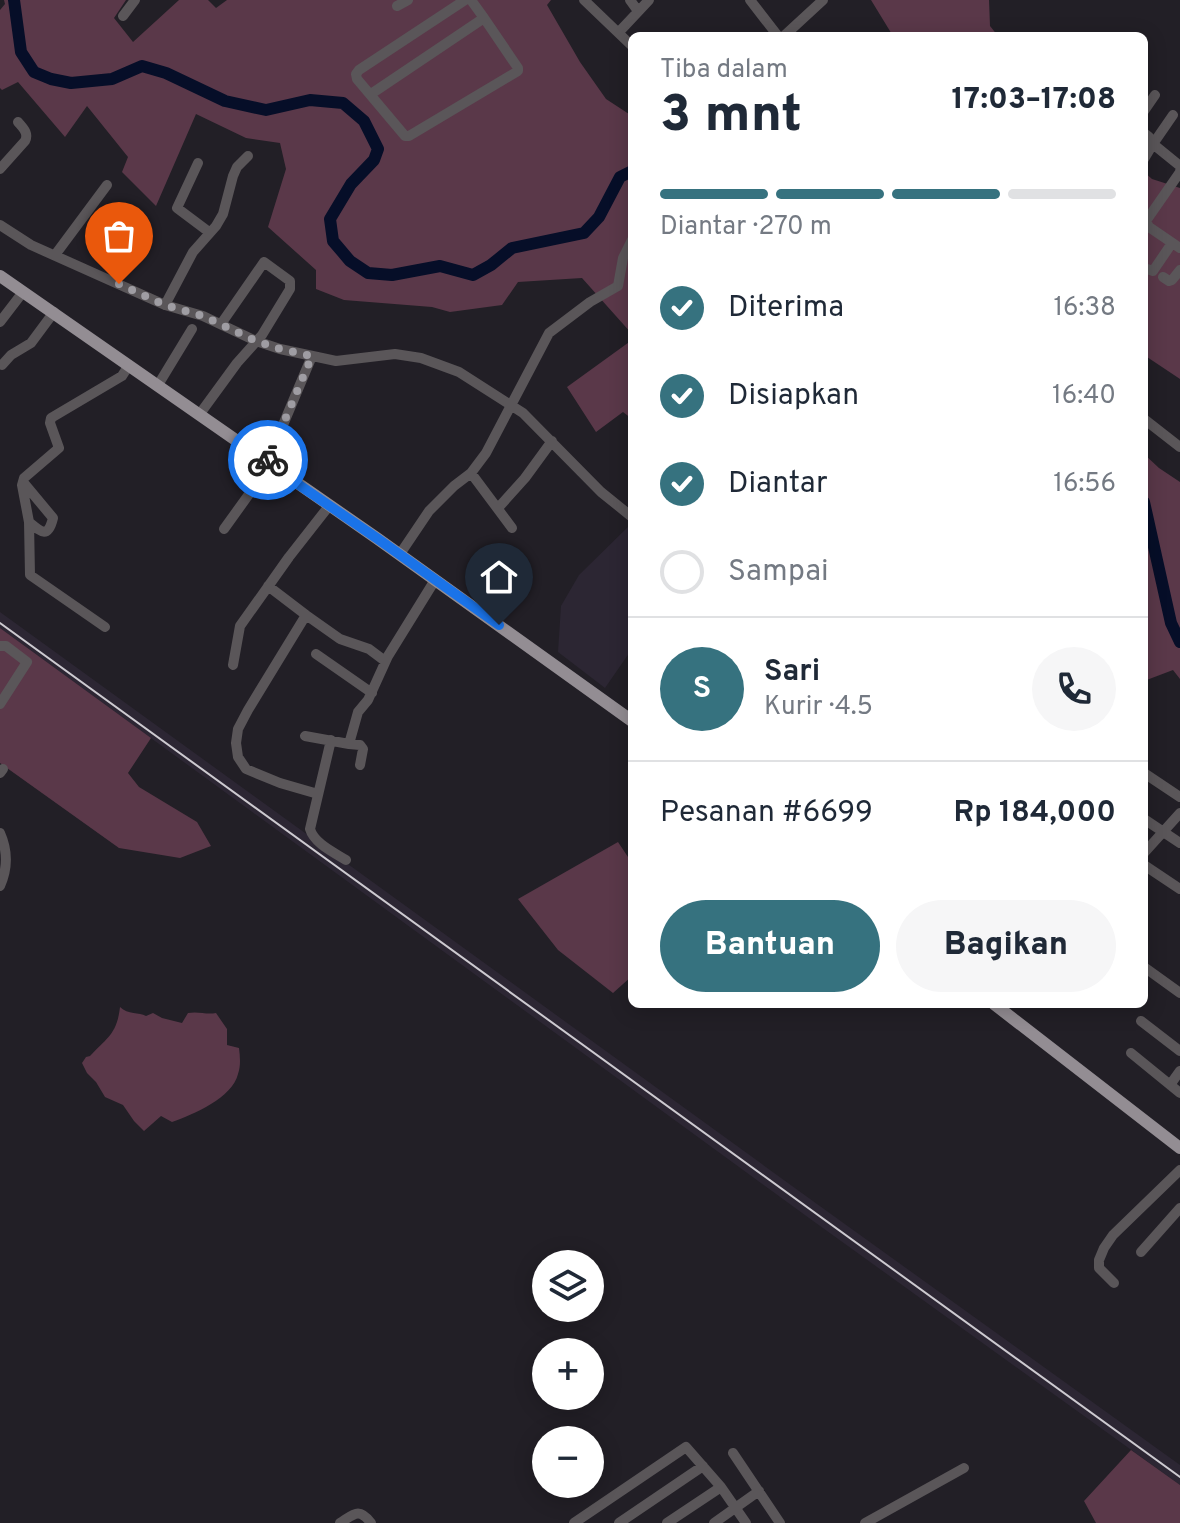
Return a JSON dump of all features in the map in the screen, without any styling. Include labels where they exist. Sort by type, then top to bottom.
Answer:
[{"type":"main road","points":[[0,276],[400,554],[628,718]]},
{"type":"main road","points":[[1000,1008],[1180,1148]]},
{"type":"street","points":[[123,16],[134,0]]},
{"type":"street","points":[[397,6],[408,0]]},
{"type":"street","points":[[465,0],[356,74],[405,136],[516,73],[518,68],[471,0]]},
{"type":"street","points":[[584,0],[628,42]]},
{"type":"street","points":[[630,0],[638,11]]},
{"type":"street","points":[[619,32],[649,0]]},
{"type":"street","points":[[750,0],[778,32]]},
{"type":"street","points":[[786,32],[823,0]]},
{"type":"street","points":[[371,94],[484,18]]},
{"type":"street","points":[[1148,105],[1155,95]]},
{"type":"street","points":[[1148,152],[1173,115]]},
{"type":"street","points":[[0,169],[27,136],[18,122]]},
{"type":"street","points":[[1148,138],[1179,165],[1180,170],[1148,218]]},
{"type":"street","points":[[165,305],[193,252],[223,214],[237,167],[248,156]]},
{"type":"street","points":[[198,163],[177,208],[209,232]]},
{"type":"street","points":[[55,255],[107,185]]},
{"type":"street","points":[[0,225],[31,245],[165,305],[280,349],[336,361],[395,354],[421,358],[459,372],[531,419],[601,492],[628,514]]},
{"type":"street","points":[[1148,226],[1176,245],[1153,271],[1148,269]]},
{"type":"street","points":[[400,554],[429,511],[471,473],[496,437],[549,333],[590,302],[618,286],[628,248]]},
{"type":"street","points":[[199,415],[270,322],[291,283],[264,262],[221,324]]},
{"type":"street","points":[[1163,277],[1170,281],[1180,270]]},
{"type":"street","points":[[0,322],[23,292]]},
{"type":"street","points":[[2,365],[11,355],[31,343],[54,312]]},
{"type":"street","points":[[158,385],[192,329]]},
{"type":"street","points":[[224,529],[268,464],[312,356]]},
{"type":"street","points":[[105,627],[30,575],[29,522],[23,482],[59,448],[50,423],[53,416],[122,376],[129,365]]},
{"type":"street","points":[[1148,422],[1180,447]]},
{"type":"street","points":[[498,508],[552,441]]},
{"type":"street","points":[[471,473],[512,528]]},
{"type":"street","points":[[23,482],[53,518],[45,533],[29,522]]},
{"type":"street","points":[[233,665],[240,626],[329,506]]},
{"type":"street","points":[[349,744],[358,712],[372,693],[385,661],[435,580]]},
{"type":"street","points":[[268,586],[340,639],[369,649],[385,661]]},
{"type":"street","points":[[306,615],[248,710],[238,729],[236,743],[238,757],[246,769],[318,794]]},
{"type":"street","points":[[0,646],[6,646],[27,662],[0,704]]},
{"type":"street","points":[[316,654],[372,693]]},
{"type":"street","points":[[305,736],[362,747],[360,765]]},
{"type":"street","points":[[331,740],[310,833],[346,860]]},
{"type":"street","points":[[1148,776],[1180,797]]},
{"type":"street","points":[[1148,848],[1180,813]]},
{"type":"street","points":[[1148,822],[1180,843]]},
{"type":"street","points":[[0,833],[6,853],[5,873],[0,886]]},
{"type":"street","points":[[1148,868],[1180,889]]},
{"type":"street","points":[[1148,970],[1180,993]]},
{"type":"street","points":[[1141,1021],[1180,1051]]},
{"type":"street","points":[[1131,1053],[1180,1093]]},
{"type":"street","points":[[1170,1085],[1180,1071]]},
{"type":"street","points":[[1114,1283],[1099,1268],[1104,1248],[1113,1235],[1180,1170]]},
{"type":"street","points":[[1141,1252],[1180,1208]]},
{"type":"street","points":[[574,1523],[686,1447],[721,1487],[746,1523]]},
{"type":"street","points":[[733,1453],[780,1523]]},
{"type":"street","points":[[619,1523],[703,1466]]},
{"type":"street","points":[[865,1523],[964,1468]]},
{"type":"street","points":[[667,1523],[721,1487]]},
{"type":"street","points":[[714,1523],[759,1491]]},
{"type":"street","points":[[340,1523],[355,1513],[365,1515],[371,1523]]},
{"type":"shaded area","points":[[4,0],[126,0],[114,18],[133,42],[179,0],[208,0],[216,8],[227,0],[551,0],[547,5],[580,62],[606,99],[628,113],[628,330],[582,278],[518,282],[502,305],[450,312],[432,307],[344,300],[316,289],[316,270],[268,227],[286,169],[280,143],[246,138],[196,114],[156,206],[122,172],[128,157],[87,106],[65,137],[18,82],[2,90],[0,88],[0,10],[5,4]]},
{"type":"shaded area","points":[[871,0],[989,0],[990,26],[995,32],[891,32]]},
{"type":"shaded area","points":[[1148,176],[1180,188],[1180,379],[1148,358]]},
{"type":"shaded area","points":[[628,343],[628,416],[623,412],[596,432],[567,387]]},
{"type":"shaded area","points":[[1148,458],[1180,482],[1180,679],[1173,670],[1148,679]]},
{"type":"shaded area","points":[[628,527],[628,655],[605,688],[558,652],[561,606],[579,575]]},
{"type":"shaded area","points":[[0,612],[1180,1465],[1180,1485],[0,628]]},
{"type":"shaded area","points":[[0,628],[151,738],[128,773],[139,787],[197,822],[211,846],[180,858],[119,848],[0,763]]},
{"type":"shaded area","points":[[618,842],[628,857],[628,980],[613,993],[558,950],[518,899]]},
{"type":"shaded area","points":[[120,1007],[146,1016],[153,1013],[182,1023],[188,1013],[216,1013],[227,1029],[227,1045],[239,1048],[240,1067],[234,1083],[220,1098],[201,1110],[172,1122],[161,1116],[144,1131],[123,1105],[105,1097],[82,1063],[110,1035]]},
{"type":"shaded area","points":[[1131,1450],[1180,1485],[1180,1523],[1096,1523],[1084,1501]]},
{"type":"waterway","points":[[14,0],[21,52],[34,72],[51,79],[71,83],[112,79],[142,66],[166,73],[225,101],[266,110],[310,100],[343,103],[364,121],[378,149],[374,160],[351,184],[330,219],[333,241],[350,261],[368,273],[392,275],[440,266],[473,275],[512,248],[584,233],[599,217],[620,177],[628,173]]},
{"type":"waterway","points":[[1148,520],[1171,623],[1180,642]]},
{"type":"railway","points":[[0,623],[1180,1477]]},
{"type":"way so far","points":[[119,284],[165,305],[203,316],[256,341],[312,356],[268,460]]},
{"type":"route","points":[[268,460],[267,463],[499,625]]}]
